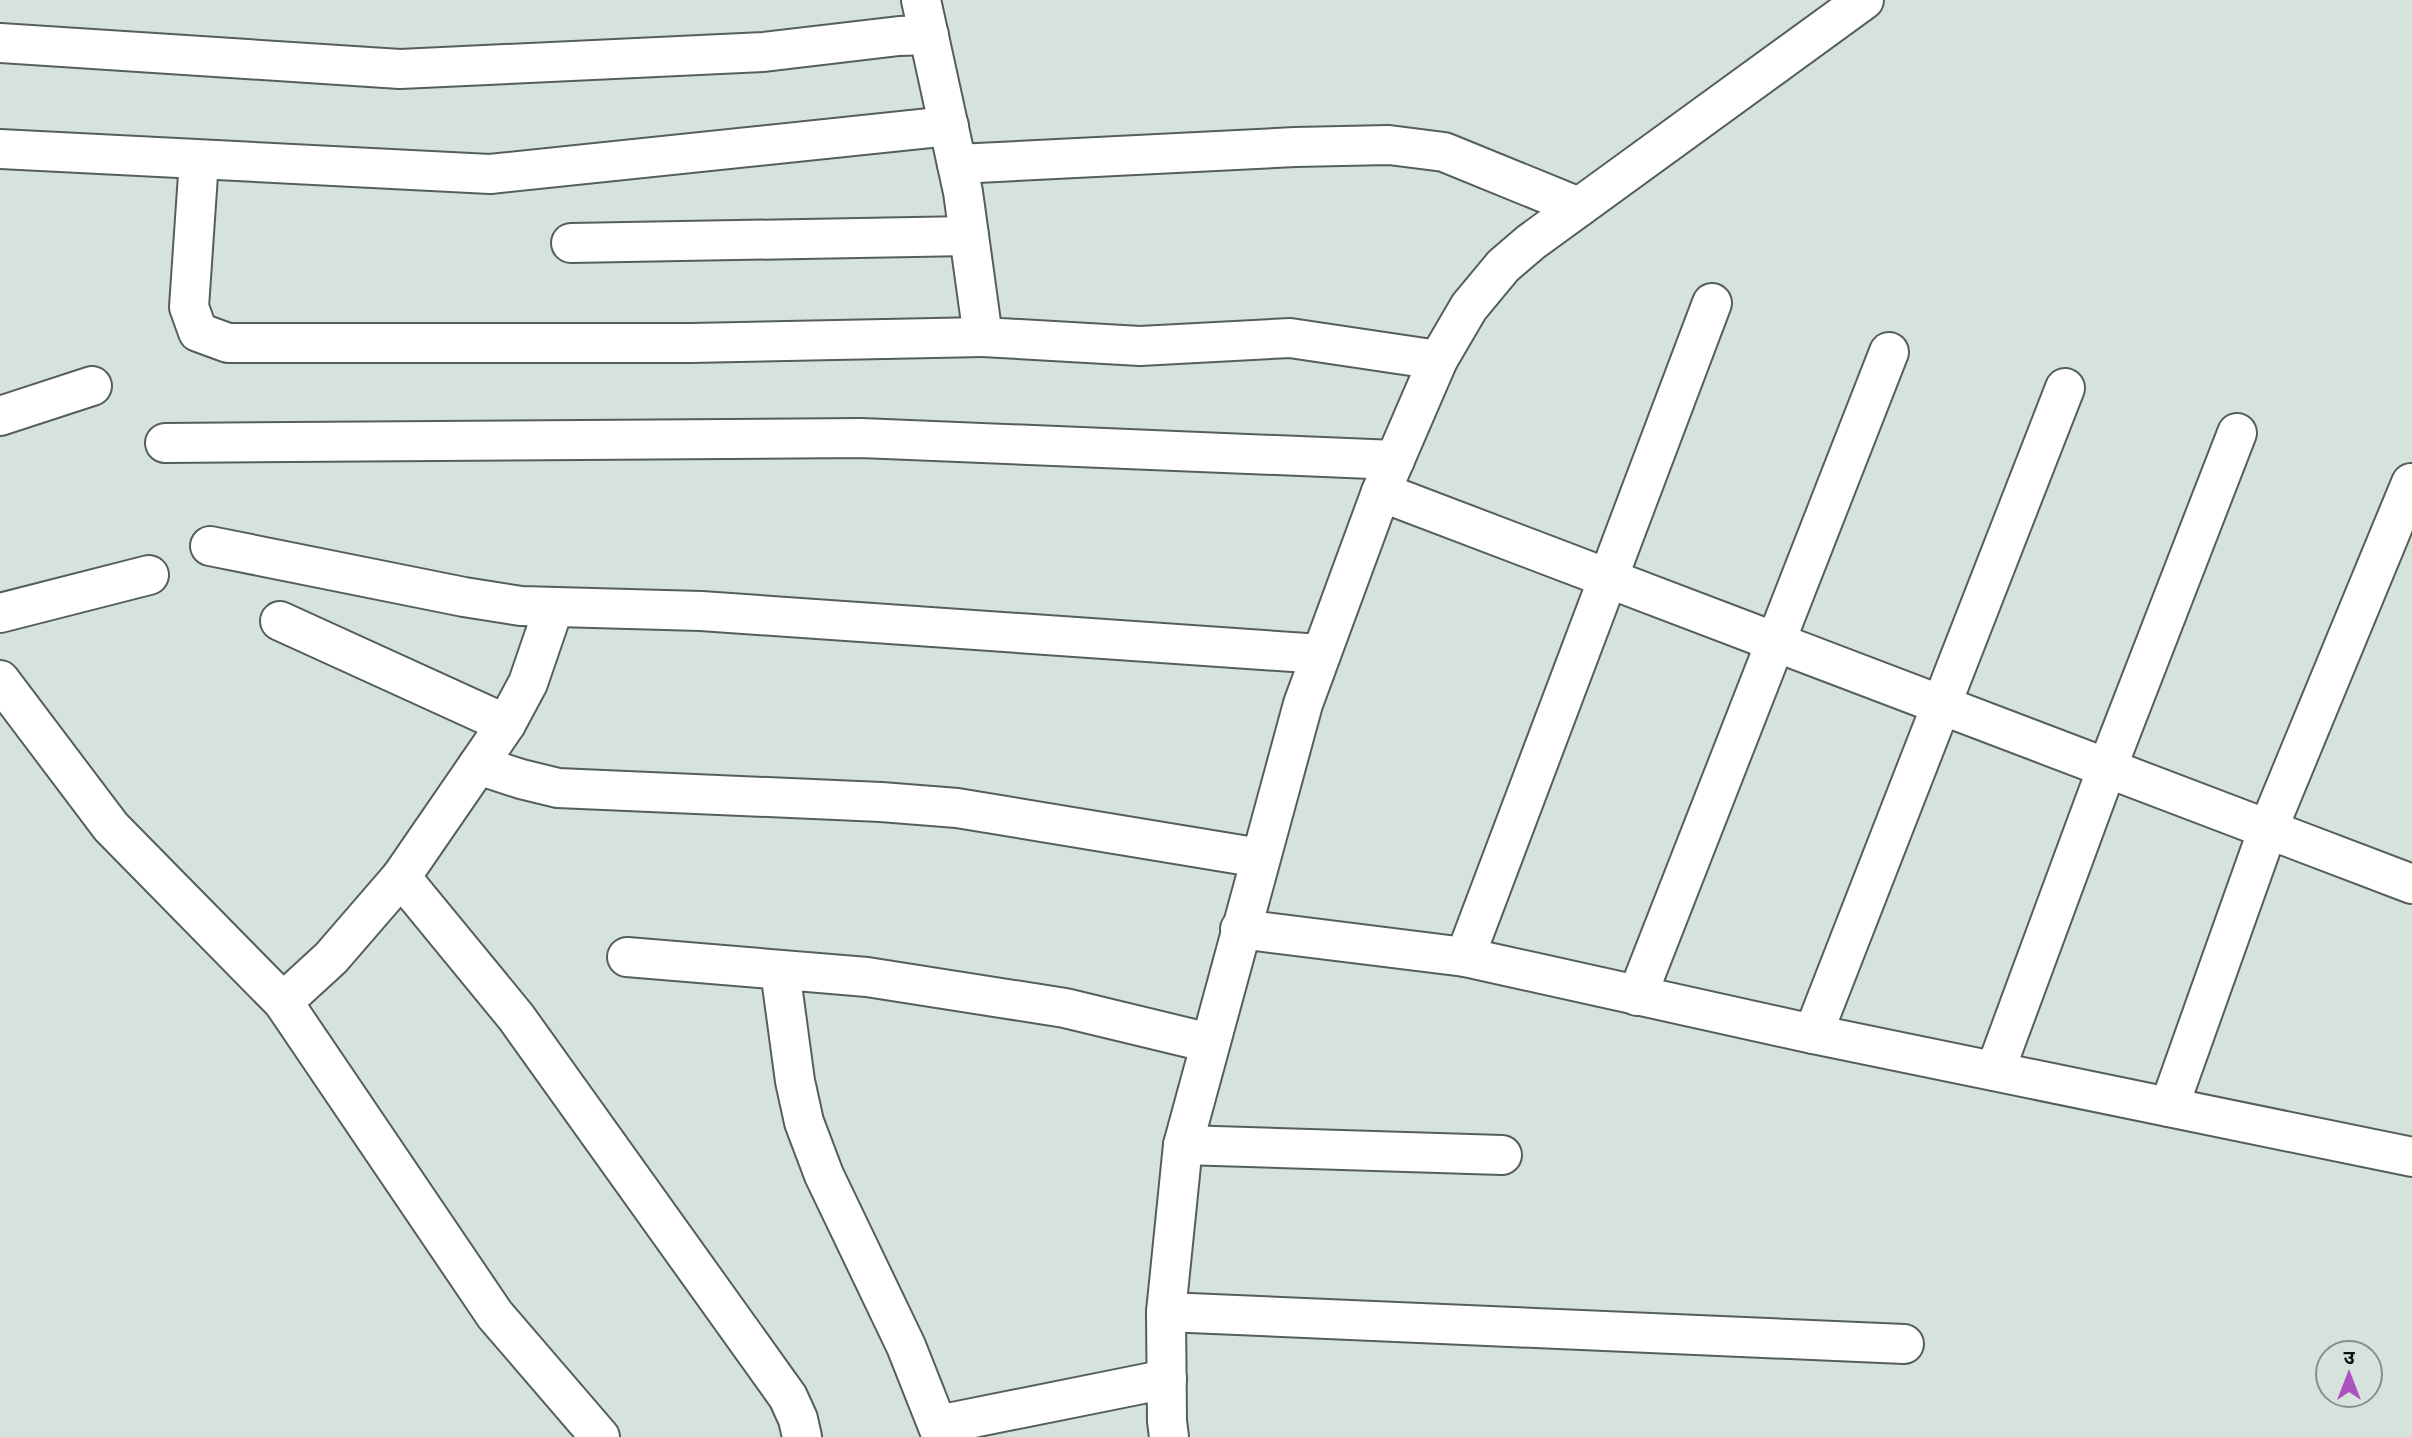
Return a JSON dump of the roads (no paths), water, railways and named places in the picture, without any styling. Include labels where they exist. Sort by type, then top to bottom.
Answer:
[{"type":"street","points":[[1169,1437],[1166,1312],[1209,1146],[1210,1043],[1303,704],[1388,476],[1438,360],[1469,307],[1503,266],[1531,242],[1864,0]]},
{"type":"street","points":[[0,43],[400,69],[764,52],[898,36],[925,17],[957,163],[983,337]]},
{"type":"street","points":[[0,149],[490,174],[949,126]]},
{"type":"street","points":[[957,163],[1295,146],[1389,145],[1444,152],[1579,207]]},
{"type":"street","points":[[199,160],[189,307],[198,332],[228,343],[691,343],[983,337],[1140,346],[1290,338],[1438,360]]},
{"type":"street","points":[[571,243],[969,236]]},
{"type":"street","points":[[1465,957],[1712,303]]},
{"type":"street","points":[[1637,996],[1889,352]]},
{"type":"street","points":[[0,416],[92,386]]},
{"type":"street","points":[[1813,1034],[2065,388]]},
{"type":"street","points":[[1995,1071],[2236,433]]},
{"type":"street","points":[[165,443],[862,438],[1388,476],[1607,578],[2412,884]]},
{"type":"street","points":[[2169,1107],[2268,829],[2411,483]]},
{"type":"street","points":[[210,546],[521,606],[701,611],[1321,654]]},
{"type":"street","points":[[0,613],[149,575]]},
{"type":"street","points":[[290,995],[331,958],[401,877],[506,724],[528,683],[554,607]]},
{"type":"street","points":[[280,621],[506,724]]},
{"type":"street","points":[[0,680],[111,827],[290,995],[495,1315],[600,1437]]},
{"type":"street","points":[[478,765],[558,788],[881,802],[957,808],[1260,858]]},
{"type":"street","points":[[401,877],[532,1038],[788,1397],[802,1437]]},
{"type":"street","points":[[1240,929],[1465,957],[1813,1034],[2412,1157]]},
{"type":"street","points":[[627,957],[867,977],[1065,1008],[1210,1043]]},
{"type":"street","points":[[780,970],[794,1081],[803,1122],[824,1175],[906,1346],[940,1431],[1167,1379]]},
{"type":"street","points":[[1209,1146],[1502,1155]]},
{"type":"street","points":[[1166,1312],[1904,1344]]}]
